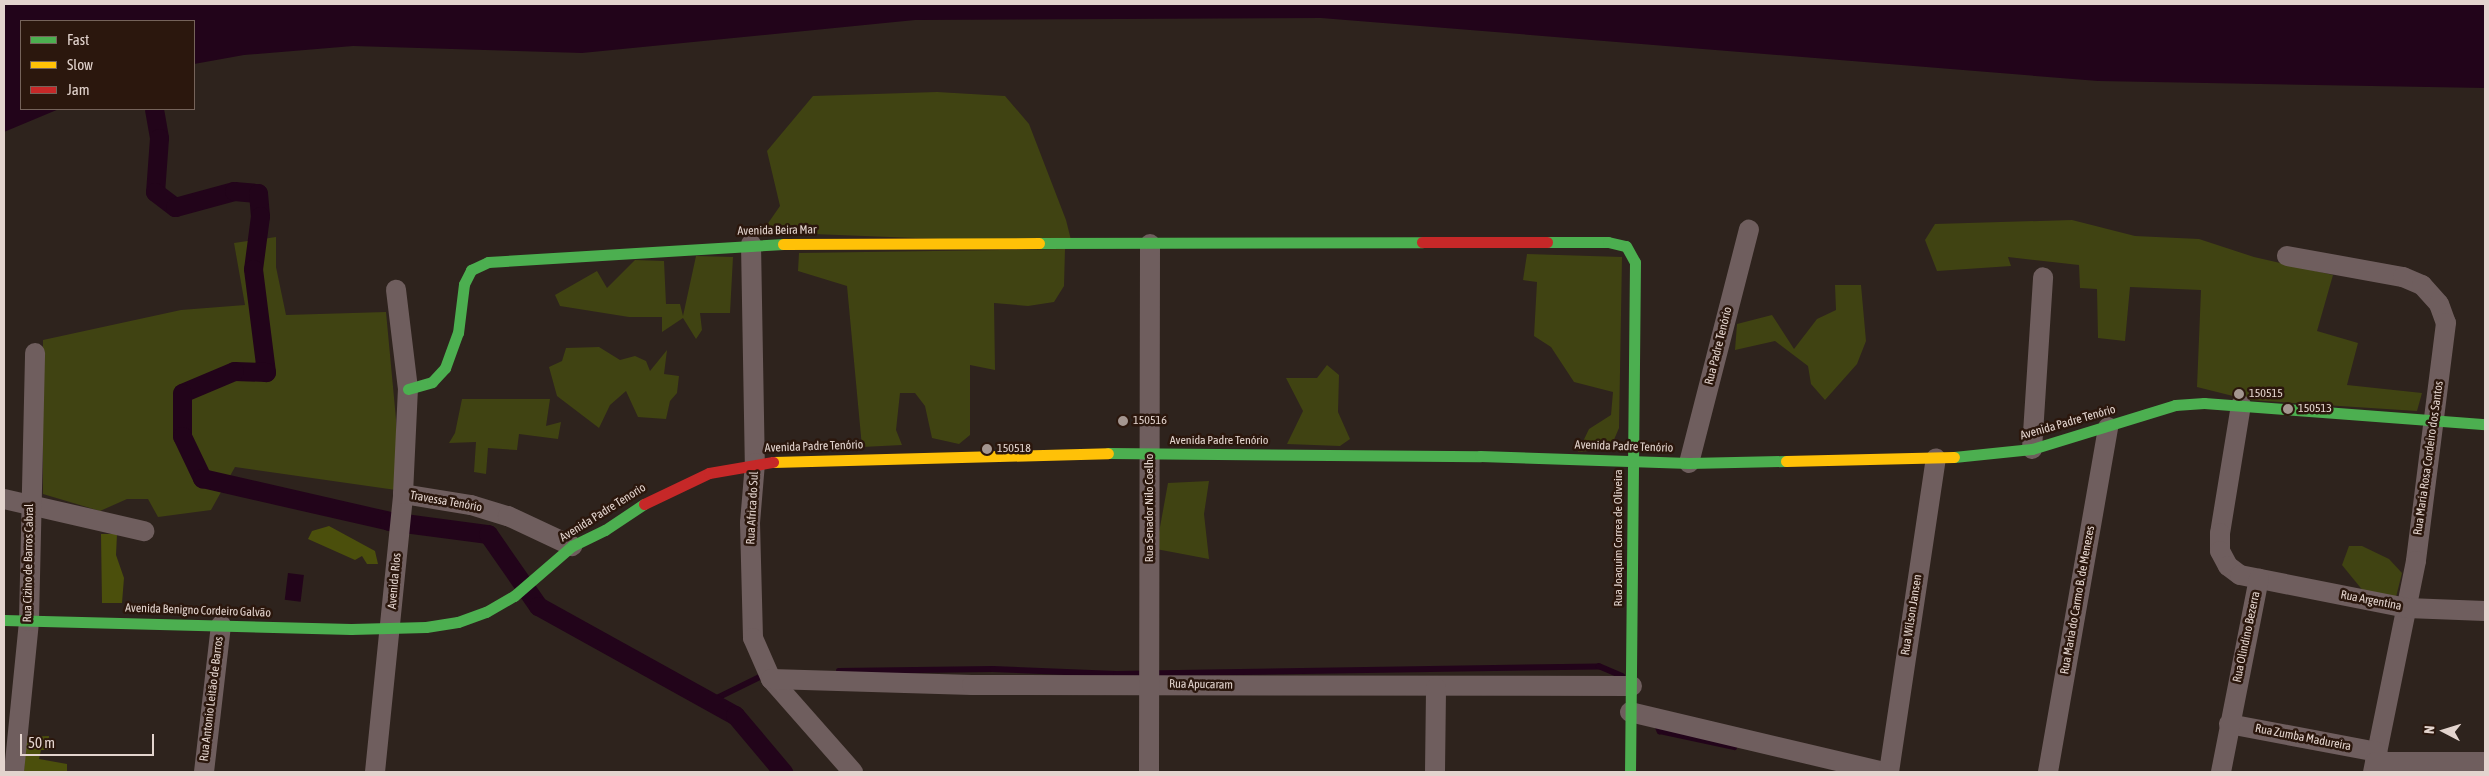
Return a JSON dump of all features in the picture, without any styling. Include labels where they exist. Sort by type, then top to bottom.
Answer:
[{"type":"main road","name":"Avenida Beira Mar","points":[[408,389],[432,382],[446,368],[458,333],[464,284],[471,270],[488,262],[751,244],[1608,242],[1626,246]]},
{"type":"main road","name":"Rua Joaquim Correa de Oliveira","points":[[1626,246],[1635,262],[1630,772]]},
{"type":"main road","name":"Avenida Padre Tenório","points":[[755,463],[1062,453],[1480,456],[1690,463],[1971,457],[2032,449],[2174,405],[2241,405],[2485,424]]},
{"type":"main road","name":"Avenida Padre Tenorio","points":[[391,628],[458,622],[492,608],[514,596],[572,546],[605,530],[630,512],[684,482],[755,463]]},
{"type":"main road","name":"Avenida Benigno Cordeiro Galvão","points":[[4,620],[391,628]]},
{"type":"street","name":"Rua Padre Tenório","points":[[1690,463],[1749,230]]},
{"type":"street","name":"Rua Africa do Sul","points":[[751,244],[755,463],[750,523],[753,638],[771,678],[853,772]]},
{"type":"street","name":"Rua Senador Nilo Coelho","points":[[1148,772],[1150,244]]},
{"type":"street","name":"Rua Maria Rosa Cordeiro dos Santos","points":[[2287,256],[2403,277],[2422,285],[2439,304],[2446,323],[2436,420],[2406,608],[2375,762]]},
{"type":"street","points":[[2032,449],[2043,277]]},
{"type":"street","name":"Avenida Rios","points":[[375,772],[403,501],[408,389],[396,290]]},
{"type":"street","name":"Rua Cizino de Barros Cabral","points":[[14,772],[12,720],[28,621],[35,353]]},
{"type":"street","name":"Rua Olindino Bezerra","points":[[2221,772],[2259,579],[2240,575],[2228,566],[2220,551],[2220,533],[2241,405]]},
{"type":"street","name":"Rua Maria do Carmo B. de Menezes","points":[[2048,772],[2108,427]]},
{"type":"street","name":"Rua Wilson Jansen","points":[[1889,772],[1936,458]]},
{"type":"street","points":[[4,499],[144,531]]},
{"type":"street","name":"Travessa Tenório","points":[[403,501],[471,505],[499,513],[572,546]]},
{"type":"street","name":"Rua Argentina","points":[[2259,579],[2406,608],[2485,611]]},
{"type":"street","name":"Rua Antonio Leitão de Barros","points":[[204,772],[221,625]]},
{"type":"street","name":"Rua Apucaram","points":[[771,678],[972,686],[1149,685],[1436,688],[1632,686]]},
{"type":"street","points":[[1436,688],[1436,772]]},
{"type":"street","points":[[1630,712],[1883,772]]},
{"type":"street","name":"Rua Zumba Madureira","points":[[2229,724],[2375,762],[2485,762]]},
{"type":"green space","points":[[937,92],[1005,96],[1029,124],[1066,220],[1072,244],[762,232],[780,206],[767,151],[813,96]]},
{"type":"green space","points":[[2072,220],[2135,236],[2199,239],[2254,257],[2333,275],[2317,331],[2358,343],[2347,385],[2422,393],[2417,411],[2249,400],[2197,387],[2201,290],[2130,287],[2125,341],[2098,338],[2097,289],[2080,288],[2079,265],[2008,257],[2011,266],[1937,271],[1925,240],[1935,224]]},
{"type":"green space","points":[[276,237],[276,267],[286,315],[386,312],[396,419],[396,490],[235,467],[211,510],[158,517],[148,499],[127,499],[100,511],[43,494],[43,340],[181,310],[245,305],[234,243]]},
{"type":"green space","points":[[1065,249],[1064,286],[1054,302],[1028,306],[994,303],[995,370],[970,365],[970,435],[959,444],[932,438],[925,406],[915,393],[900,393],[896,430],[902,445],[862,447],[847,286],[798,271],[799,253]]},
{"type":"green space","points":[[1527,254],[1622,257],[1619,428],[1610,449],[1578,452],[1589,429],[1611,415],[1613,392],[1574,382],[1551,347],[1534,336],[1537,282],[1523,280]]},
{"type":"green space","points":[[696,256],[733,257],[730,313],[700,313],[702,330],[696,339],[683,318],[662,332],[662,317],[629,317],[560,306],[555,295],[597,271],[607,288],[635,260],[664,261],[666,304],[680,304],[683,316]]},
{"type":"green space","points":[[1835,285],[1861,285],[1866,341],[1857,364],[1825,400],[1811,384],[1808,366],[1775,341],[1735,350],[1737,324],[1772,315],[1794,349],[1817,319],[1836,310]]},
{"type":"green space","points":[[599,347],[620,360],[635,356],[646,361],[650,371],[667,350],[664,374],[679,376],[677,393],[670,401],[666,419],[638,417],[626,391],[610,405],[599,428],[557,396],[549,367],[562,361],[566,348]]},
{"type":"green space","points":[[1327,365],[1339,375],[1338,412],[1350,439],[1340,446],[1287,444],[1303,411],[1286,378],[1317,378]]},
{"type":"green space","points":[[462,399],[550,399],[546,426],[561,422],[558,439],[519,434],[517,450],[488,448],[486,474],[474,472],[476,442],[449,443],[455,433]]},
{"type":"green space","points":[[1209,481],[1204,514],[1209,559],[1156,549],[1168,483]]},
{"type":"green space","points":[[2349,546],[2362,546],[2389,559],[2402,573],[2396,597],[2364,592],[2342,565]]},
{"type":"shaded area","points":[[4,4],[2485,4],[2485,88],[2098,81],[1321,18],[915,20],[582,53],[353,46],[244,55],[195,64],[195,20],[20,20],[20,110],[57,110],[4,132]]},
{"type":"shaded area","points":[[329,526],[375,551],[378,564],[367,564],[362,556],[355,560],[308,539],[312,531]]},
{"type":"shaded area","points":[[101,534],[117,534],[116,555],[124,578],[122,603],[102,603]]},
{"type":"shaded area","points":[[288,573],[304,575],[301,602],[285,600]]},
{"type":"shaded area","points":[[49,736],[48,750],[41,750],[39,759],[67,764],[67,772],[24,772],[26,737]]},
{"type":"waterway","points":[[154,110],[159,138],[155,192],[175,207],[234,191],[258,193],[260,216],[253,269],[266,372],[234,371],[182,393],[182,436],[202,478],[389,521],[488,534],[538,606],[735,715],[783,772]]},
{"type":"waterway","points":[[839,671],[993,669],[1116,674],[1599,666],[1622,676]]},
{"type":"waterway","points":[[711,701],[766,674]]},
{"type":"waterway","points":[[1657,724],[1660,731],[1734,747]]},
{"type":"traffic: fast","points":[[1039,243],[1422,242]]},
{"type":"traffic: fast","points":[[1547,242],[1608,242],[1626,246],[1635,262],[1630,772]]},
{"type":"traffic: fast","points":[[408,389],[432,382],[445,368],[458,333],[464,284],[471,270],[488,262],[783,244]]},
{"type":"traffic: fast","points":[[1954,457],[2032,449],[2175,405],[2204,403],[2485,424]]},
{"type":"traffic: fast","points":[[1108,453],[1480,456],[1689,463],[1786,461]]},
{"type":"traffic: fast","points":[[4,620],[351,629],[426,627],[458,622],[486,612],[514,596],[572,546],[605,530],[644,504]]},
{"type":"traffic: slow","points":[[783,244],[1039,243]]},
{"type":"traffic: slow","points":[[773,462],[1108,453]]},
{"type":"traffic: slow","points":[[1786,461],[1954,457]]},
{"type":"traffic: jam","points":[[1422,242],[1547,242]]},
{"type":"traffic: jam","points":[[644,504],[709,473],[773,462]]},
{"type":"place","name":"150515","points":[[2239,394]]},
{"type":"place","name":"150513","points":[[2288,409]]},
{"type":"place","name":"150516","points":[[1123,421]]},
{"type":"place","name":"150518","points":[[987,449]]}]
